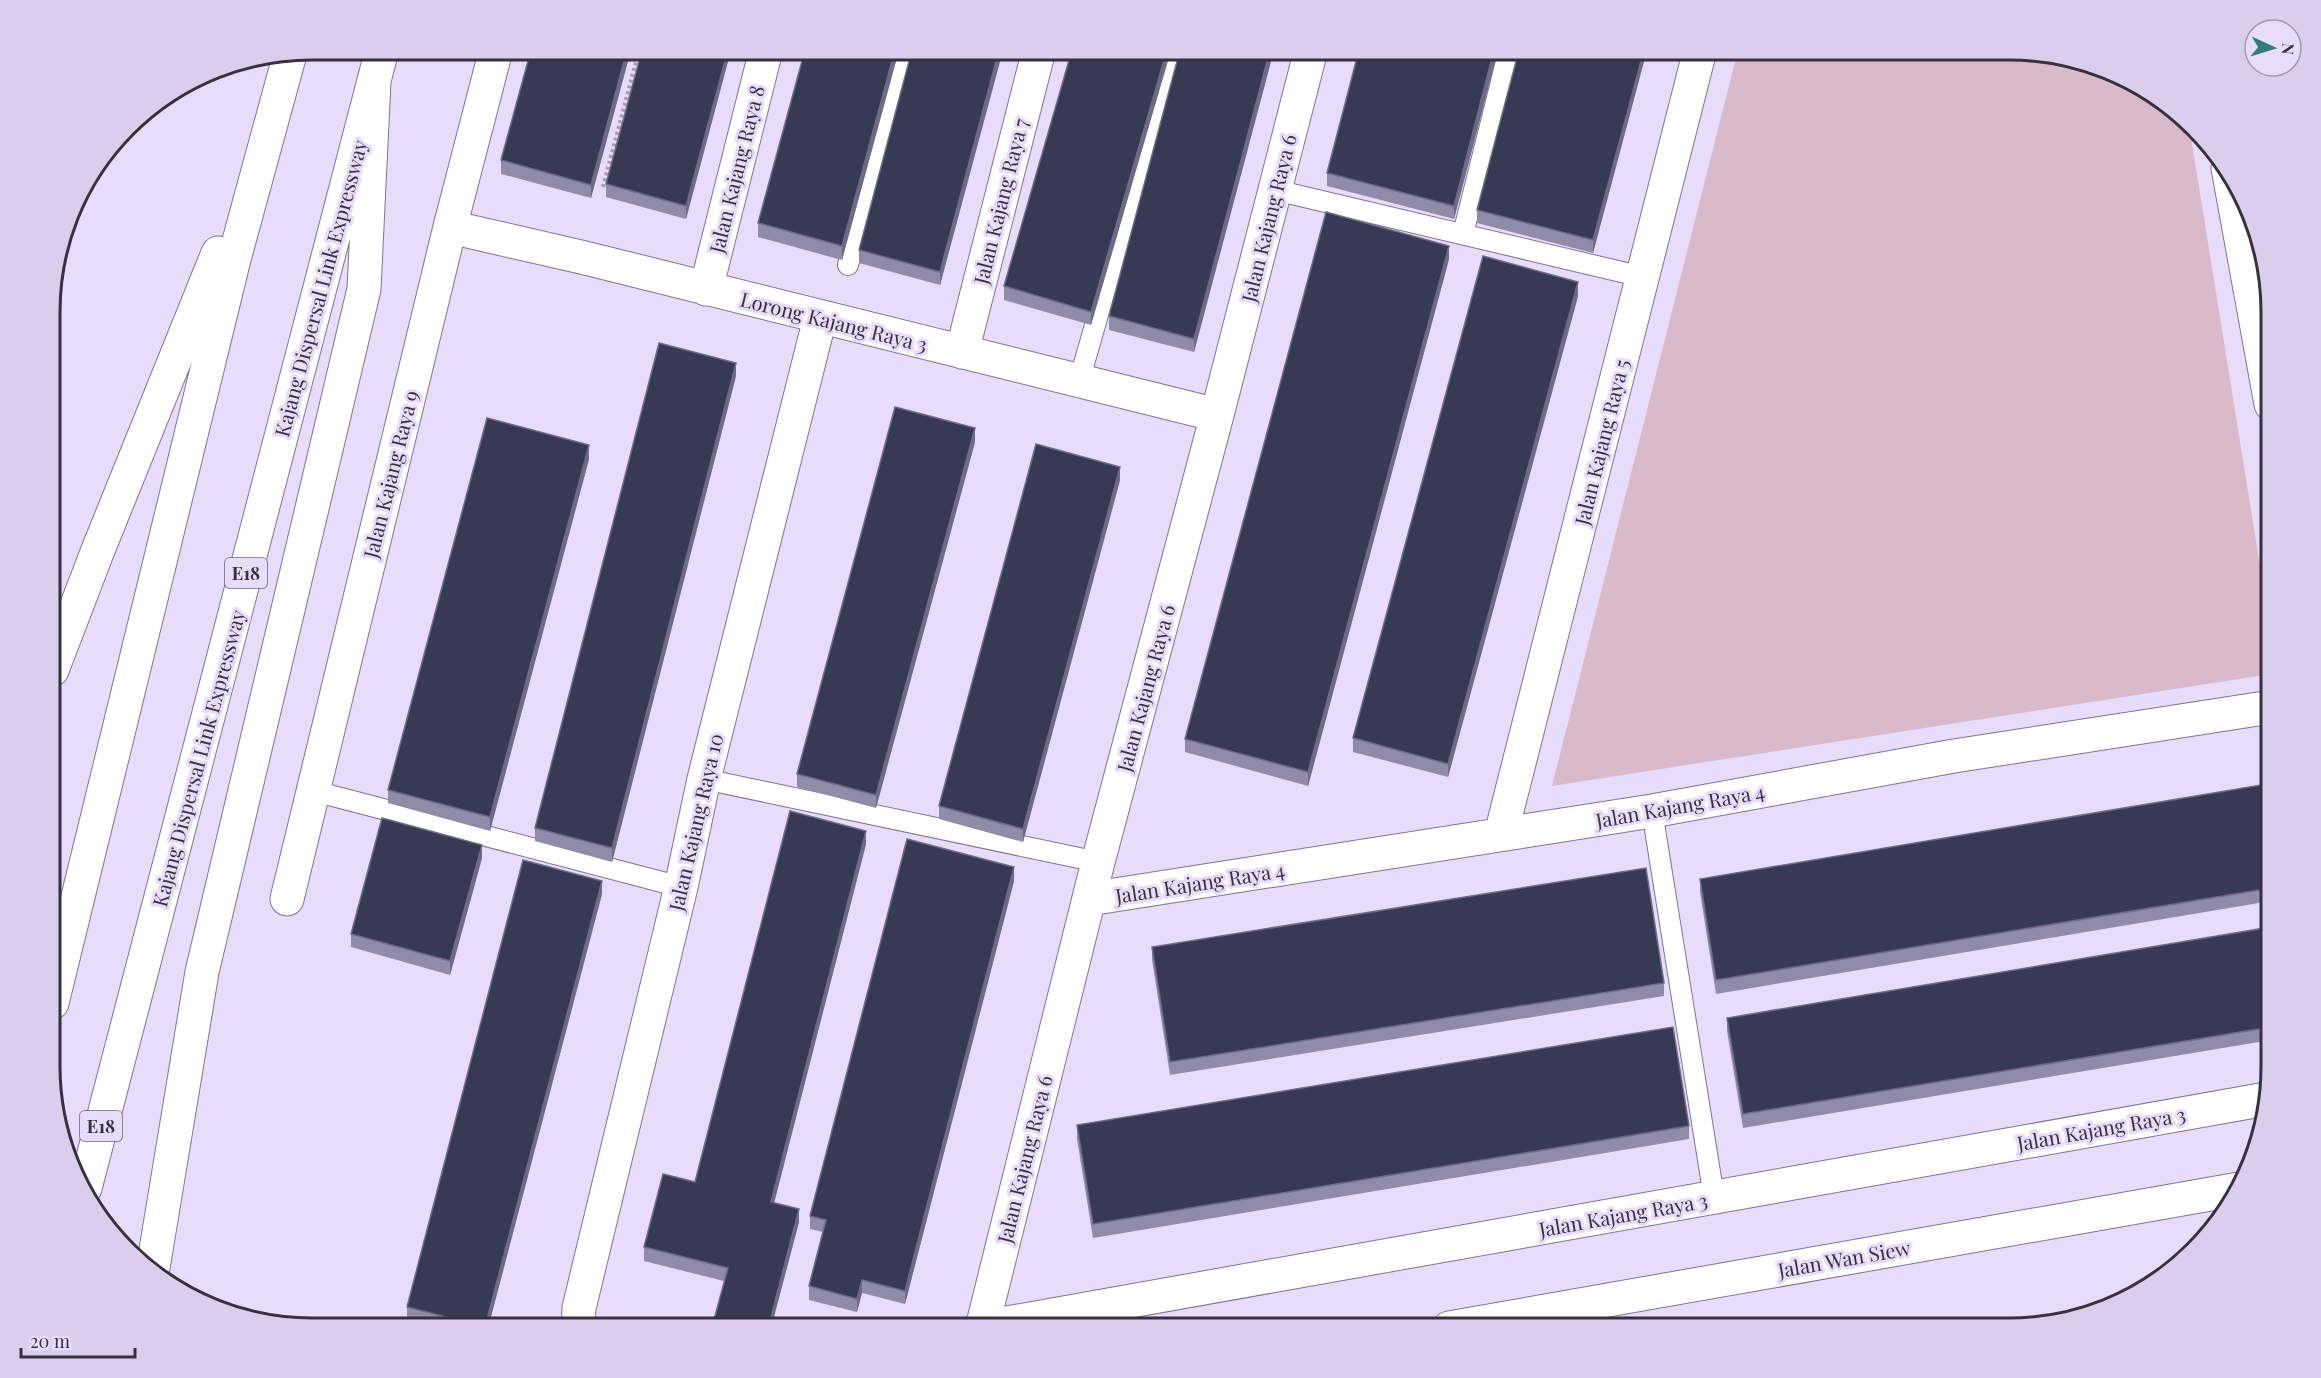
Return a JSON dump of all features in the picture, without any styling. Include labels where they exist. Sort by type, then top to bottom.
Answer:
[{"type":"main road","name":"Kajang Dispersal Link Expressway","points":[[87,1180],[380,60]]},
{"type":"main road","name":"Jalan Kajang Raya 9","points":[[287,899],[450,226],[493,60]]},
{"type":"main road","name":"Jalan Kajang Raya 8","points":[[706,289],[763,60]]},
{"type":"main road","name":"Jalan Kajang Raya 7","points":[[962,352],[1036,60]]},
{"type":"main road","name":"Jalan Kajang Raya 6","points":[[984,1318],[1098,862],[1308,60]]},
{"type":"main road","name":"Jalan Kajang Raya 5","points":[[1501,834],[1697,60]]},
{"type":"main road","points":[[60,970],[234,259],[288,61]]},
{"type":"main road","points":[[154,1263],[202,972],[364,289],[374,82]]},
{"type":"main road","points":[[60,649],[98,549],[268,130]]},
{"type":"main road","points":[[2233,197],[2261,349]]},
{"type":"main road","name":"Lorong Kajang Raya 3","points":[[450,226],[1217,415]]},
{"type":"main road","name":"Jalan Kajang Raya 10","points":[[578,1318],[579,1308],[681,887],[704,779],[820,318]]},
{"type":"main road","name":"Jalan Kajang Raya 4","points":[[1089,899],[1652,811],[1954,756],[2261,709]]},
{"type":"main road","name":"Jalan Kajang Raya 3","points":[[1037,1318],[2259,1100]]},
{"type":"main road","name":"Jalan Wan Siew","points":[[1506,1318],[2228,1191]]},
{"type":"lane","points":[[848,265],[903,60]]},
{"type":"lane","points":[[1078,381],[1171,60]]},
{"type":"lane","points":[[1462,234],[1506,60]]},
{"type":"lane","points":[[1275,190],[1643,277]]},
{"type":"lane","points":[[704,779],[1098,862]]},
{"type":"lane","points":[[314,791],[681,887]]},
{"type":"lane","points":[[1652,811],[1714,1197]]},
{"type":"path","points":[[603,187],[636,60]]},
{"type":"shaded area","points":[[1735,60],[2042,62],[2106,79],[2149,102],[2175,122],[2191,138],[2261,572],[2261,676],[1552,786]]},
{"type":"building","points":[[528,60],[624,60],[591,185],[501,160]]},
{"type":"building","points":[[639,60],[725,60],[686,206],[606,184]]},
{"type":"building","points":[[802,60],[892,60],[842,246],[758,223]]},
{"type":"building","points":[[909,60],[996,60],[940,272],[859,250]]},
{"type":"building","points":[[1069,60],[1164,60],[1091,312],[1004,286]]},
{"type":"building","points":[[1177,60],[1267,60],[1194,339],[1109,316]]},
{"type":"building","points":[[1356,60],[1491,60],[1454,206],[1327,173]]},
{"type":"building","points":[[1516,60],[1641,60],[1593,240],[1477,210]]},
{"type":"building","points":[[1326,212],[1449,246],[1308,772],[1185,739]]},
{"type":"building","points":[[1483,256],[1578,282],[1448,764],[1353,738]]},
{"type":"building","points":[[659,343],[736,363],[612,848],[535,828]]},
{"type":"building","points":[[895,407],[975,428],[876,795],[797,774]]},
{"type":"building","points":[[487,418],[589,445],[490,817],[388,790]]},
{"type":"building","points":[[1036,444],[1120,467],[1023,829],[939,806]]},
{"type":"building","points":[[2261,785],[2261,890],[1716,980],[1700,879]]},
{"type":"building","points":[[790,811],[866,831],[771,1202],[799,1209],[771,1317],[714,1318],[728,1268],[644,1247],[663,1174],[695,1182]]},
{"type":"building","points":[[382,818],[482,845],[450,961],[351,934]]},
{"type":"building","points":[[907,839],[1014,867],[905,1291],[862,1280],[857,1299],[809,1286],[826,1220],[810,1216]]},
{"type":"building","points":[[523,860],[602,881],[487,1318],[450,1318],[407,1307]]},
{"type":"building","points":[[1646,868],[1664,983],[1170,1062],[1152,947]]},
{"type":"building","points":[[2261,929],[2261,1029],[1743,1114],[1727,1018]]},
{"type":"building","points":[[1673,1027],[1689,1126],[1093,1224],[1077,1125]]}]
